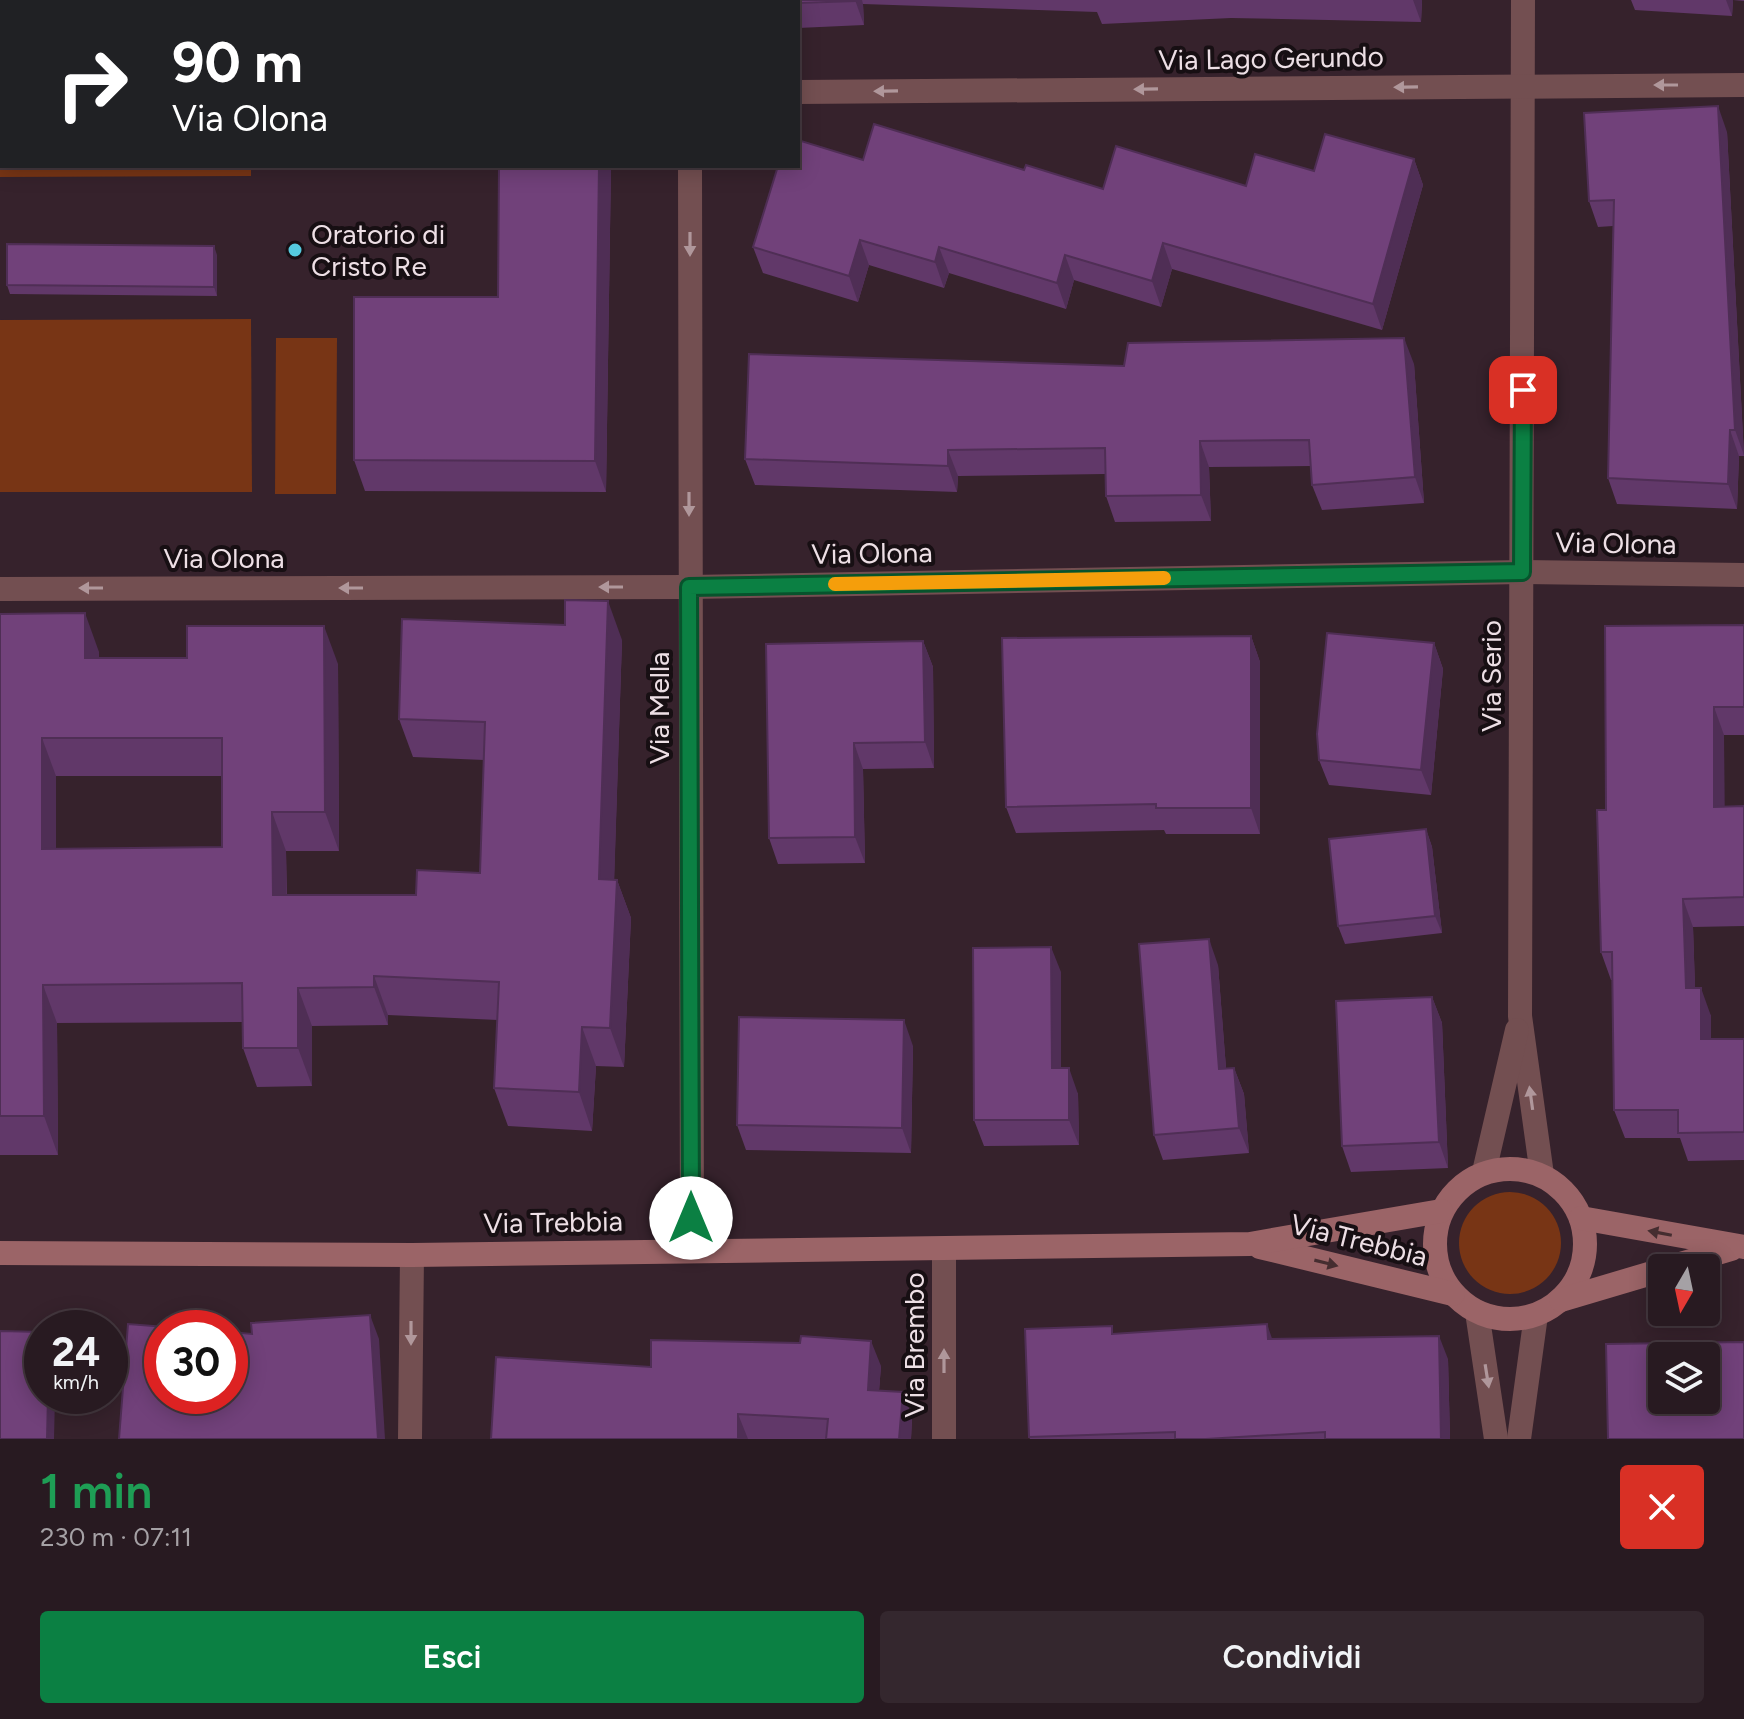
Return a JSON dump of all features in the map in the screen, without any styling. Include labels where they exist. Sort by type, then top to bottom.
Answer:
[{"type":"street","name":"Via Serio","points":[[1523,0],[1520,1016],[1542,1175]]},
{"type":"street","name":"Via Lago Gerundo","points":[[800,92],[1744,85]]},
{"type":"street","name":"Via Mella","points":[[690,168],[692,1250]]},
{"type":"street","name":"Via Olona","points":[[0,589],[689,587],[1522,572],[1744,575]]},
{"type":"street","name":"Via Serio","points":[[1484,1172],[1520,1016]]},
{"type":"street","points":[[1561,1300],[1575,1282],[1584,1261],[1586,1240],[1581,1218],[1559,1185],[1523,1169],[1484,1172],[1452,1195],[1441,1211],[1435,1232],[1435,1254],[1441,1276],[1453,1294],[1477,1312],[1496,1318],[1536,1315],[1561,1300],[1648,1274]]},
{"type":"street","name":"Via Trebbia","points":[[0,1253],[412,1255],[692,1250],[944,1251],[1250,1244],[1441,1211]]},
{"type":"street","points":[[1581,1218],[1740,1247]]},
{"type":"street","name":"Via Trebbia","points":[[1250,1244],[1453,1294]]},
{"type":"street","points":[[1716,1254],[1740,1247]]},
{"type":"street","name":"Via Brembo","points":[[944,1251],[944,1439]]},
{"type":"street","points":[[410,1439],[412,1255]]},
{"type":"street","points":[[1477,1312],[1496,1439]]},
{"type":"street","points":[[1519,1439],[1536,1315]]},
{"type":"shaded area","points":[[0,168],[251,168],[251,176],[0,177]]},
{"type":"shaded area","points":[[251,319],[252,492],[0,492],[0,320]]},
{"type":"shaded area","points":[[276,338],[337,338],[336,494],[275,494]]},
{"type":"shaded area","points":[[1510,1192],[1529,1196],[1546,1207],[1557,1224],[1561,1243],[1557,1262],[1546,1279],[1529,1290],[1510,1294],[1491,1290],[1474,1279],[1463,1262],[1459,1243],[1463,1224],[1474,1207],[1491,1196]]},
{"type":"building","points":[[800,0],[855,1],[800,3]]},
{"type":"building","points":[[1718,106],[1735,430],[1730,430],[1728,484],[1608,478],[1614,200],[1589,201],[1584,113]]},
{"type":"building","points":[[874,124],[1024,170],[1026,165],[1103,189],[1116,146],[1246,186],[1255,154],[1314,171],[1325,134],[1414,159],[1373,304],[1163,243],[1152,281],[1065,255],[1057,283],[939,247],[935,262],[860,240],[849,276],[753,247],[777,168],[800,168],[800,141],[863,160]]},
{"type":"building","points":[[499,168],[599,168],[595,461],[354,460],[354,297],[498,297]]},
{"type":"building","points":[[7,244],[214,246],[214,287],[7,285]]},
{"type":"building","points":[[1404,338],[1415,477],[1312,485],[1309,440],[1200,441],[1201,495],[1106,496],[1105,448],[948,450],[948,466],[745,459],[749,354],[1124,366],[1128,343]]},
{"type":"building","points":[[565,600],[608,601],[599,879],[617,880],[610,1028],[582,1027],[579,1092],[494,1088],[499,982],[374,976],[374,987],[298,988],[298,1048],[243,1048],[242,983],[43,985],[44,1116],[0,1116],[0,614],[85,613],[85,658],[187,658],[187,626],[324,626],[325,812],[272,812],[273,895],[416,895],[417,870],[480,873],[485,722],[399,719],[402,619],[565,625]],"holes":[[[42,738],[222,738],[222,847],[42,849]]]},
{"type":"building","points":[[1744,625],[1744,707],[1714,707],[1714,807],[1744,806],[1744,897],[1683,899],[1686,988],[1701,988],[1701,1039],[1744,1039],[1744,1132],[1678,1133],[1678,1110],[1614,1110],[1612,952],[1601,952],[1597,810],[1606,810],[1605,626]]},
{"type":"building","points":[[1327,633],[1434,643],[1421,770],[1319,760],[1317,734]]},
{"type":"building","points":[[1251,636],[1251,808],[1156,808],[1156,804],[1006,807],[1002,638]]},
{"type":"building","points":[[923,641],[925,742],[854,743],[855,837],[769,838],[766,644]]},
{"type":"building","points":[[1426,829],[1435,916],[1338,926],[1329,839]]},
{"type":"building","points":[[1209,939],[1219,1069],[1234,1068],[1239,1128],[1154,1135],[1139,944]]},
{"type":"building","points":[[1051,947],[1052,1068],[1069,1068],[1069,1120],[974,1120],[973,948]]},
{"type":"building","points":[[1432,997],[1439,1142],[1342,1146],[1336,1001]]},
{"type":"building","points":[[739,1017],[904,1020],[902,1128],[737,1125]]},
{"type":"building","points":[[370,1315],[378,1439],[119,1439],[121,1414],[128,1414],[128,1324],[144,1325],[144,1414],[248,1414],[248,1334],[252,1334],[251,1323]]},
{"type":"building","points":[[1267,1324],[1268,1339],[1439,1336],[1441,1439],[1325,1439],[1325,1432],[1206,1439],[1175,1439],[1175,1432],[1029,1437],[1025,1329],[1112,1326],[1112,1334]]},
{"type":"building","points":[[0,1331],[24,1332],[24,1414],[48,1414],[47,1439],[0,1439]]},
{"type":"building","points":[[801,1336],[871,1341],[868,1390],[903,1392],[899,1439],[826,1439],[828,1419],[738,1414],[738,1439],[491,1439],[496,1357],[651,1367],[651,1340],[800,1343]]},
{"type":"building","points":[[1720,1342],[1744,1342],[1744,1439],[1608,1439],[1606,1344],[1648,1343],[1648,1414],[1720,1414]]},
{"type":"slow traffic","points":[[835,584],[1164,578]]},
{"type":"place","name":"Oratorio di Cristo Re","points":[[295,250]]},
{"type":"route","points":[[691,1218],[689,587],[1522,572],[1523,390]]}]
